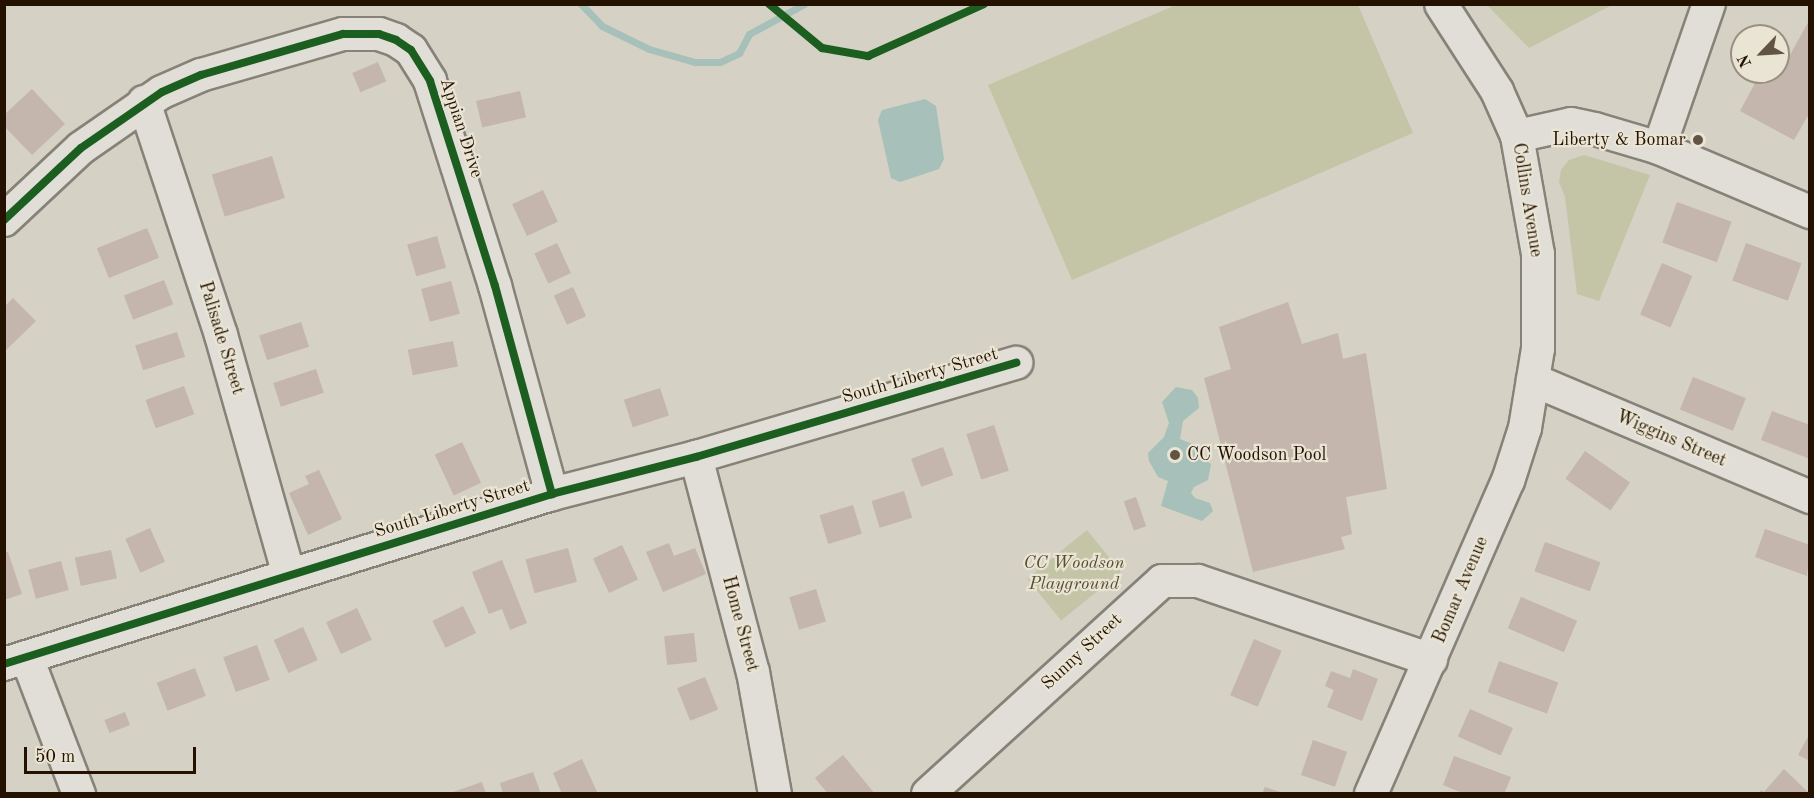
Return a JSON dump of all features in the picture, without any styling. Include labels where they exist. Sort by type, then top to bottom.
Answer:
[{"type":"street","name":"Collins Avenue","points":[[1441,4],[1497,91],[1517,136],[1538,254],[1538,349],[1533,380]]},
{"type":"street","points":[[1659,148],[1709,4]]},
{"type":"street","name":"Appian Drive","points":[[4,220],[81,148],[144,102],[201,75],[343,34],[379,34],[411,50],[430,81],[464,183],[552,494]]},
{"type":"street","name":"Palisade Street","points":[[144,102],[221,335],[289,576]]},
{"type":"street","points":[[1517,136],[1571,124],[1659,148],[1809,212]]},
{"type":"street","name":"South Liberty Street","points":[[16,661],[552,494],[696,458],[1016,363]]},
{"type":"street","name":"Wiggins Street","points":[[1533,380],[1809,497]]},
{"type":"street","name":"Bomar Avenue","points":[[1371,794],[1508,481],[1526,428],[1533,380]]},
{"type":"street","name":"Home Street","points":[[696,458],[753,672],[775,794]]},
{"type":"street","name":"Sunny Street","points":[[928,794],[1162,581],[1198,580],[1431,660]]},
{"type":"street","points":[[16,661],[79,794]]},
{"type":"green space","points":[[1176,5],[1358,5],[1413,133],[1072,280],[988,85]]},
{"type":"green space","points":[[1487,5],[1612,5],[1529,48]]},
{"type":"green space","points":[[1584,155],[1650,175],[1599,301],[1577,294],[1565,197],[1559,182],[1561,170],[1569,160]]},
{"type":"green space","name":"CC Woodson Playground","points":[[1087,530],[1121,572],[1061,620],[1027,578]]},
{"type":"water","points":[[925,99],[936,106],[944,159],[939,169],[900,182],[891,178],[878,120],[882,110]]},
{"type":"water","name":"CC Woodson Pool","points":[[1176,387],[1192,390],[1198,398],[1199,408],[1183,421],[1180,439],[1203,448],[1200,457],[1211,464],[1208,480],[1194,487],[1191,493],[1195,498],[1210,503],[1213,511],[1202,521],[1161,506],[1168,481],[1158,477],[1149,461],[1148,453],[1164,437],[1169,423],[1162,402]]},
{"type":"building","points":[[1810,19],[1810,112],[1794,140],[1740,111],[1755,84],[1790,84],[1790,55]]},
{"type":"building","points":[[378,62],[386,81],[360,92],[352,73]]},
{"type":"building","points":[[32,89],[65,124],[32,155],[4,126],[4,115]]},
{"type":"building","points":[[520,91],[526,117],[482,127],[476,101]]},
{"type":"building","points":[[272,156],[285,198],[225,216],[212,174]]},
{"type":"building","points":[[543,190],[558,222],[527,236],[512,204]]},
{"type":"building","points":[[1677,202],[1732,222],[1717,262],[1662,242]]},
{"type":"building","points":[[147,228],[159,258],[109,278],[97,248]]},
{"type":"building","points":[[437,236],[446,268],[416,276],[407,245]]},
{"type":"building","points":[[557,243],[571,273],[548,283],[534,254]]},
{"type":"building","points":[[1746,243],[1801,263],[1788,301],[1732,281]]},
{"type":"building","points":[[1662,263],[1692,276],[1670,327],[1640,315]]},
{"type":"building","points":[[164,280],[173,304],[133,320],[124,295]]},
{"type":"building","points":[[451,281],[460,314],[430,322],[421,289]]},
{"type":"building","points":[[573,287],[586,316],[567,325],[554,296]]},
{"type":"building","points":[[13,298],[36,321],[4,352],[4,307]]},
{"type":"building","points":[[1288,302],[1302,344],[1338,333],[1343,359],[1366,353],[1387,489],[1346,497],[1352,534],[1341,537],[1345,549],[1253,572],[1204,378],[1231,369],[1219,327]]},
{"type":"building","points":[[301,322],[309,347],[267,360],[259,336]]},
{"type":"building","points":[[177,332],[185,357],[143,370],[135,346]]},
{"type":"building","points":[[453,341],[458,367],[413,375],[408,350]]},
{"type":"building","points":[[316,369],[324,393],[281,407],[273,383]]},
{"type":"building","points":[[1693,377],[1746,398],[1733,431],[1680,409]]},
{"type":"building","points":[[184,386],[194,414],[156,428],[145,400]]},
{"type":"building","points":[[660,388],[669,416],[633,427],[624,400]]},
{"type":"building","points":[[1772,411],[1810,425],[1810,459],[1761,440]]},
{"type":"building","points":[[994,425],[1009,471],[981,480],[966,434]]},
{"type":"building","points":[[462,442],[481,483],[454,495],[435,455]]},
{"type":"building","points":[[943,447],[953,475],[921,487],[911,459]]},
{"type":"building","points":[[1585,451],[1630,483],[1611,510],[1565,479]]},
{"type":"building","points":[[319,470],[342,519],[308,535],[289,493],[309,484],[305,476]]},
{"type":"building","points":[[904,491],[912,518],[880,528],[871,501]]},
{"type":"building","points":[[1136,497],[1146,526],[1134,531],[1124,501]]},
{"type":"building","points":[[853,505],[862,534],[828,544],[820,515]]},
{"type":"building","points":[[150,528],[165,562],[140,573],[125,539]]},
{"type":"building","points":[[1765,529],[1810,545],[1807,576],[1755,557]]},
{"type":"building","points":[[1545,542],[1600,562],[1590,591],[1534,571]]},
{"type":"building","points":[[669,543],[674,556],[695,548],[706,574],[663,592],[646,552]]},
{"type":"building","points":[[622,545],[638,579],[609,593],[593,559]]},
{"type":"building","points":[[568,548],[577,582],[535,593],[525,559]]},
{"type":"building","points":[[111,550],[117,578],[81,586],[75,558]]},
{"type":"building","points":[[8,552],[22,594],[4,600],[4,553]]},
{"type":"building","points":[[502,560],[527,623],[510,630],[502,609],[489,614],[472,572]]},
{"type":"building","points":[[61,561],[69,590],[36,599],[28,570]]},
{"type":"building","points":[[816,589],[826,622],[799,630],[789,597]]},
{"type":"building","points":[[1521,597],[1577,621],[1564,652],[1508,628]]},
{"type":"building","points":[[463,606],[476,633],[446,648],[432,621]]},
{"type":"building","points":[[357,608],[372,640],[341,654],[326,622]]},
{"type":"building","points":[[303,627],[318,660],[288,673],[274,640]]},
{"type":"building","points":[[694,633],[697,662],[667,665],[664,636]]},
{"type":"building","points":[[1254,639],[1282,651],[1258,707],[1230,695]]},
{"type":"building","points":[[257,645],[270,680],[236,692],[223,657]]},
{"type":"building","points":[[1499,661],[1558,683],[1547,714],[1488,692]]},
{"type":"building","points":[[195,668],[206,696],[167,711],[157,683]]},
{"type":"building","points":[[1353,669],[1378,679],[1362,721],[1327,707],[1334,690],[1325,686],[1331,671],[1350,678]]},
{"type":"building","points":[[705,677],[718,709],[690,721],[677,688]]},
{"type":"building","points":[[1470,709],[1513,728],[1501,756],[1458,736]]},
{"type":"building","points":[[125,712],[130,725],[109,733],[104,720]]},
{"type":"building","points":[[1810,733],[1810,761],[1798,755]]},
{"type":"building","points":[[1313,740],[1347,752],[1335,787],[1301,775]]},
{"type":"building","points":[[843,755],[875,794],[828,794],[815,778]]},
{"type":"building","points":[[1454,756],[1511,777],[1504,794],[1465,794],[1443,785]]},
{"type":"building","points":[[582,759],[598,794],[562,794],[553,773]]},
{"type":"building","points":[[1784,769],[1810,794],[1758,794],[1761,790],[1764,792]]},
{"type":"building","points":[[533,772],[541,794],[503,794],[500,783]]},
{"type":"building","points":[[482,782],[486,794],[450,794],[450,793]]},
{"type":"building","points":[[1265,787],[1283,793],[1262,794]]},
{"type":"waterway","points":[[581,4],[602,26],[649,49],[695,62],[720,62],[739,53],[749,34],[804,4]]},
{"type":"cycle path","points":[[769,4],[822,48],[868,56],[984,4]]},
{"type":"cycle path","points":[[4,220],[81,148],[162,92],[201,75],[343,34],[379,34],[396,40],[411,50],[430,81],[495,286],[552,494]]},
{"type":"cycle path","points":[[4,664],[552,494],[696,457],[1016,363]]},
{"type":"place","name":"Liberty & Bomar","points":[[1698,140]]},
{"type":"place","name":"CC Woodson Pool","points":[[1175,455]]}]
